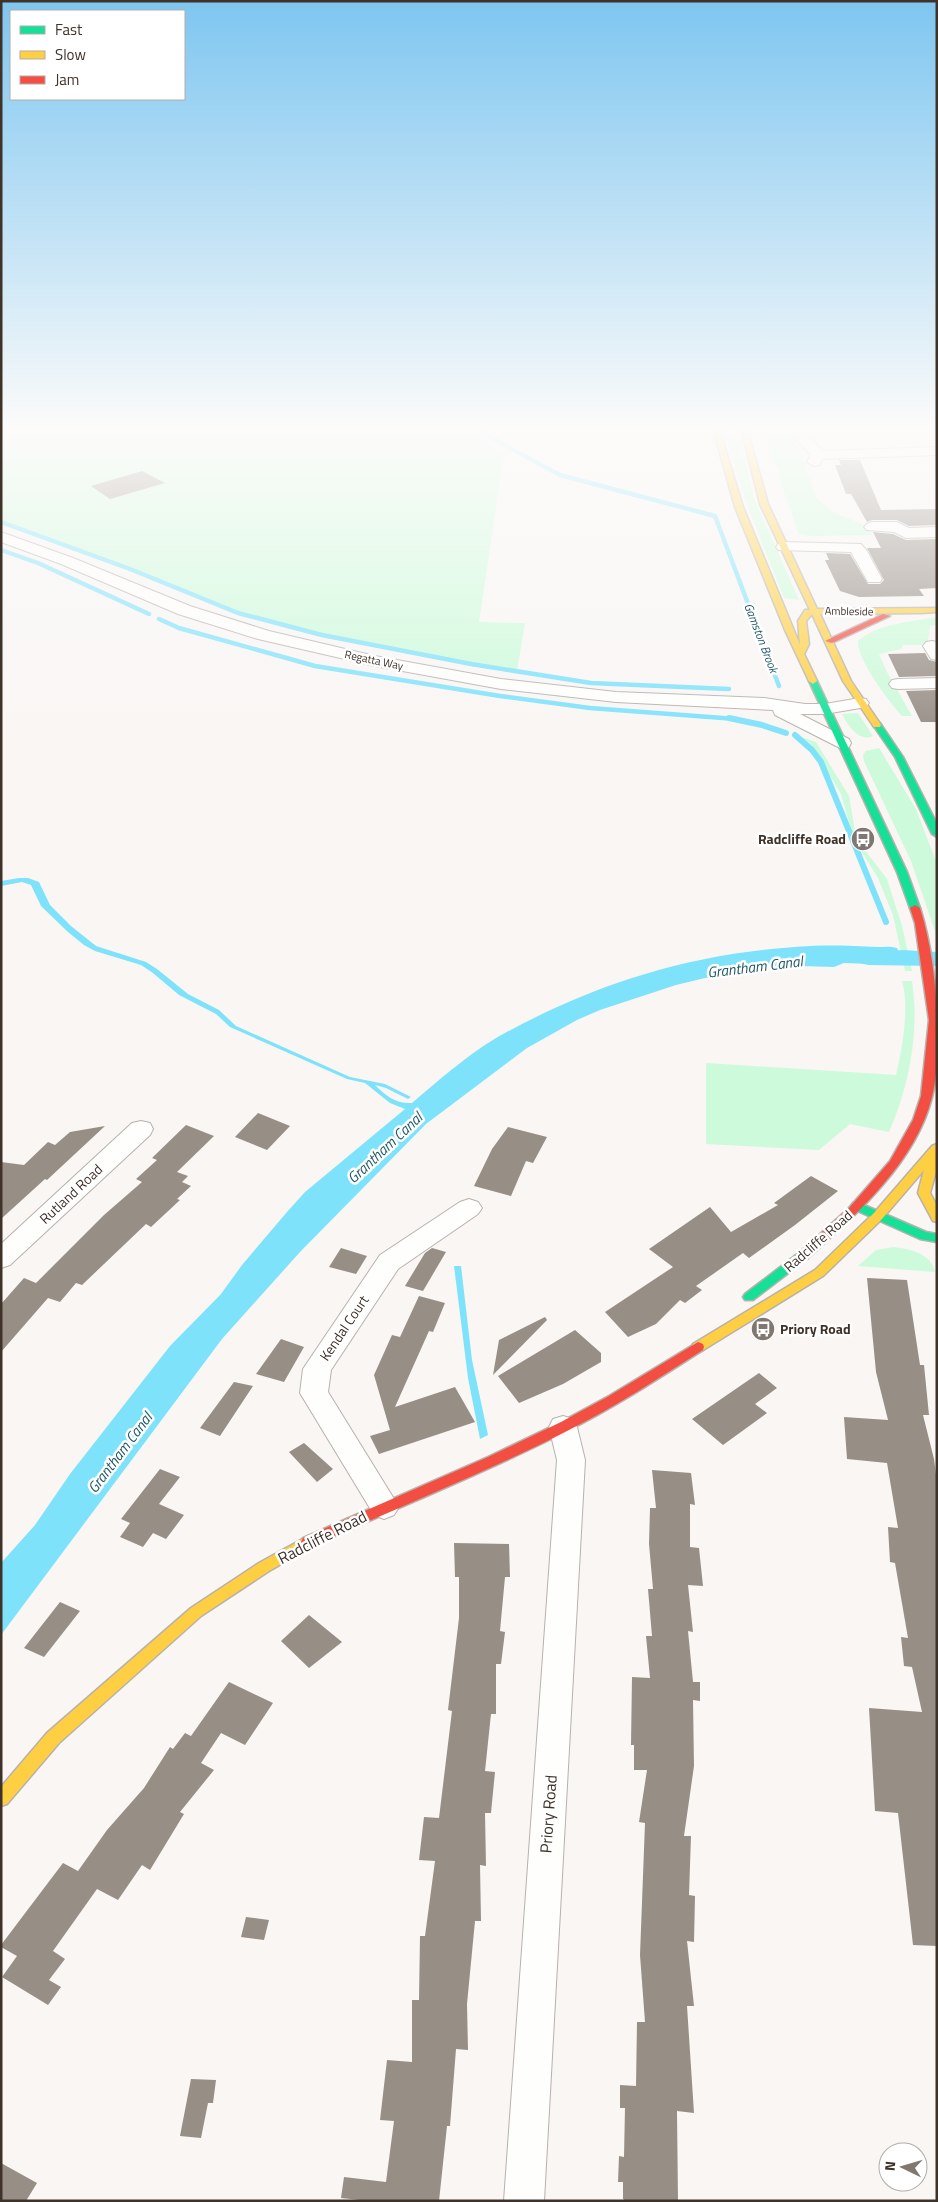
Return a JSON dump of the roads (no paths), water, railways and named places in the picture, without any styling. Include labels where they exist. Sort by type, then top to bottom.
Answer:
[{"type":"main road","name":"Radcliffe Road","points":[[694,1350],[739,1306],[798,1260],[857,1206],[895,1163],[919,1120],[927,1096],[934,1020],[920,924],[902,872],[822,703],[781,611],[750,535]]},
{"type":"main road","points":[[778,535],[812,614],[829,641],[847,682],[898,758],[920,797],[937,834]]},
{"type":"main road","name":"Ambleside","points":[[781,611],[866,617],[937,610]]},
{"type":"main road","points":[[829,641],[855,628],[894,613]]},
{"type":"main road","name":"Ambleside","points":[[800,654],[805,644],[802,620],[812,614]]},
{"type":"main road","name":"Radcliffe Road","points":[[1,1799],[52,1738],[196,1612],[272,1562],[304,1544],[384,1507],[475,1469],[600,1407],[819,1273],[878,1216],[936,1148]]},
{"type":"main road","points":[[936,1148],[924,1193],[937,1218]]},
{"type":"main road","points":[[857,1206],[924,1236],[937,1238]]},
{"type":"street","name":"Regatta Way","points":[[1,537],[67,561],[184,610],[264,635],[368,659],[501,684],[639,698],[764,703],[793,708],[822,703],[860,703]]},
{"type":"street","points":[[784,547],[855,547],[860,551],[874,579]]},
{"type":"street","points":[[898,684],[937,683]]},
{"type":"street","points":[[764,703],[842,743]]},
{"type":"street","name":"Rutland Road","points":[[1,1259],[141,1130]]},
{"type":"street","name":"Kendal Court","points":[[384,1507],[314,1392],[317,1369],[389,1262],[469,1208]]},
{"type":"street","name":"Priory Road","points":[[524,2201],[571,1460],[562,1427]]},
{"type":"water","name":"Grantham Canal","points":[[28,878],[39,882],[50,905],[71,926],[96,946],[146,962],[188,994],[219,1010],[236,1026],[350,1077],[385,1084],[411,1097],[408,1099],[386,1088],[375,1085],[383,1093],[406,1103],[412,1103],[463,1060],[496,1038],[571,1001],[648,973],[727,955],[768,949],[810,946],[894,947],[897,948],[904,962],[897,965],[844,963],[834,967],[800,966],[761,969],[705,978],[676,985],[600,1010],[577,1020],[527,1048],[426,1124],[300,1252],[222,1339],[1,1635],[1,1563],[35,1525],[70,1474],[170,1346],[221,1294],[242,1265],[287,1212],[305,1192],[405,1109],[390,1103],[365,1083],[347,1079],[230,1027],[216,1014],[179,995],[141,965],[95,951],[84,945],[41,906],[31,885],[22,882],[1,886],[1,881]]},
{"type":"water","points":[[454,1266],[461,1266],[472,1360],[488,1435],[480,1439],[468,1378]]},
{"type":"waterway","points":[[36,535],[130,569],[238,613],[322,635],[471,664],[591,683],[729,689]]},
{"type":"waterway","name":"Gamston Brook","points":[[722,535],[779,686]]},
{"type":"waterway","points":[[1,550],[38,563],[149,614]]},
{"type":"waterway","points":[[159,619],[179,628],[315,666],[500,696],[590,708],[732,719]]},
{"type":"waterway","points":[[732,719],[762,725],[786,733]]},
{"type":"waterway","points":[[795,735],[812,750],[821,762],[886,922]]},
{"type":"waterway","name":"Grantham Canal","points":[[868,958],[903,957],[937,959]]},
{"type":"place","name":"Radcliffe Road","points":[[863,839]]},
{"type":"place","name":"Priory Road","points":[[763,1329]]}]
